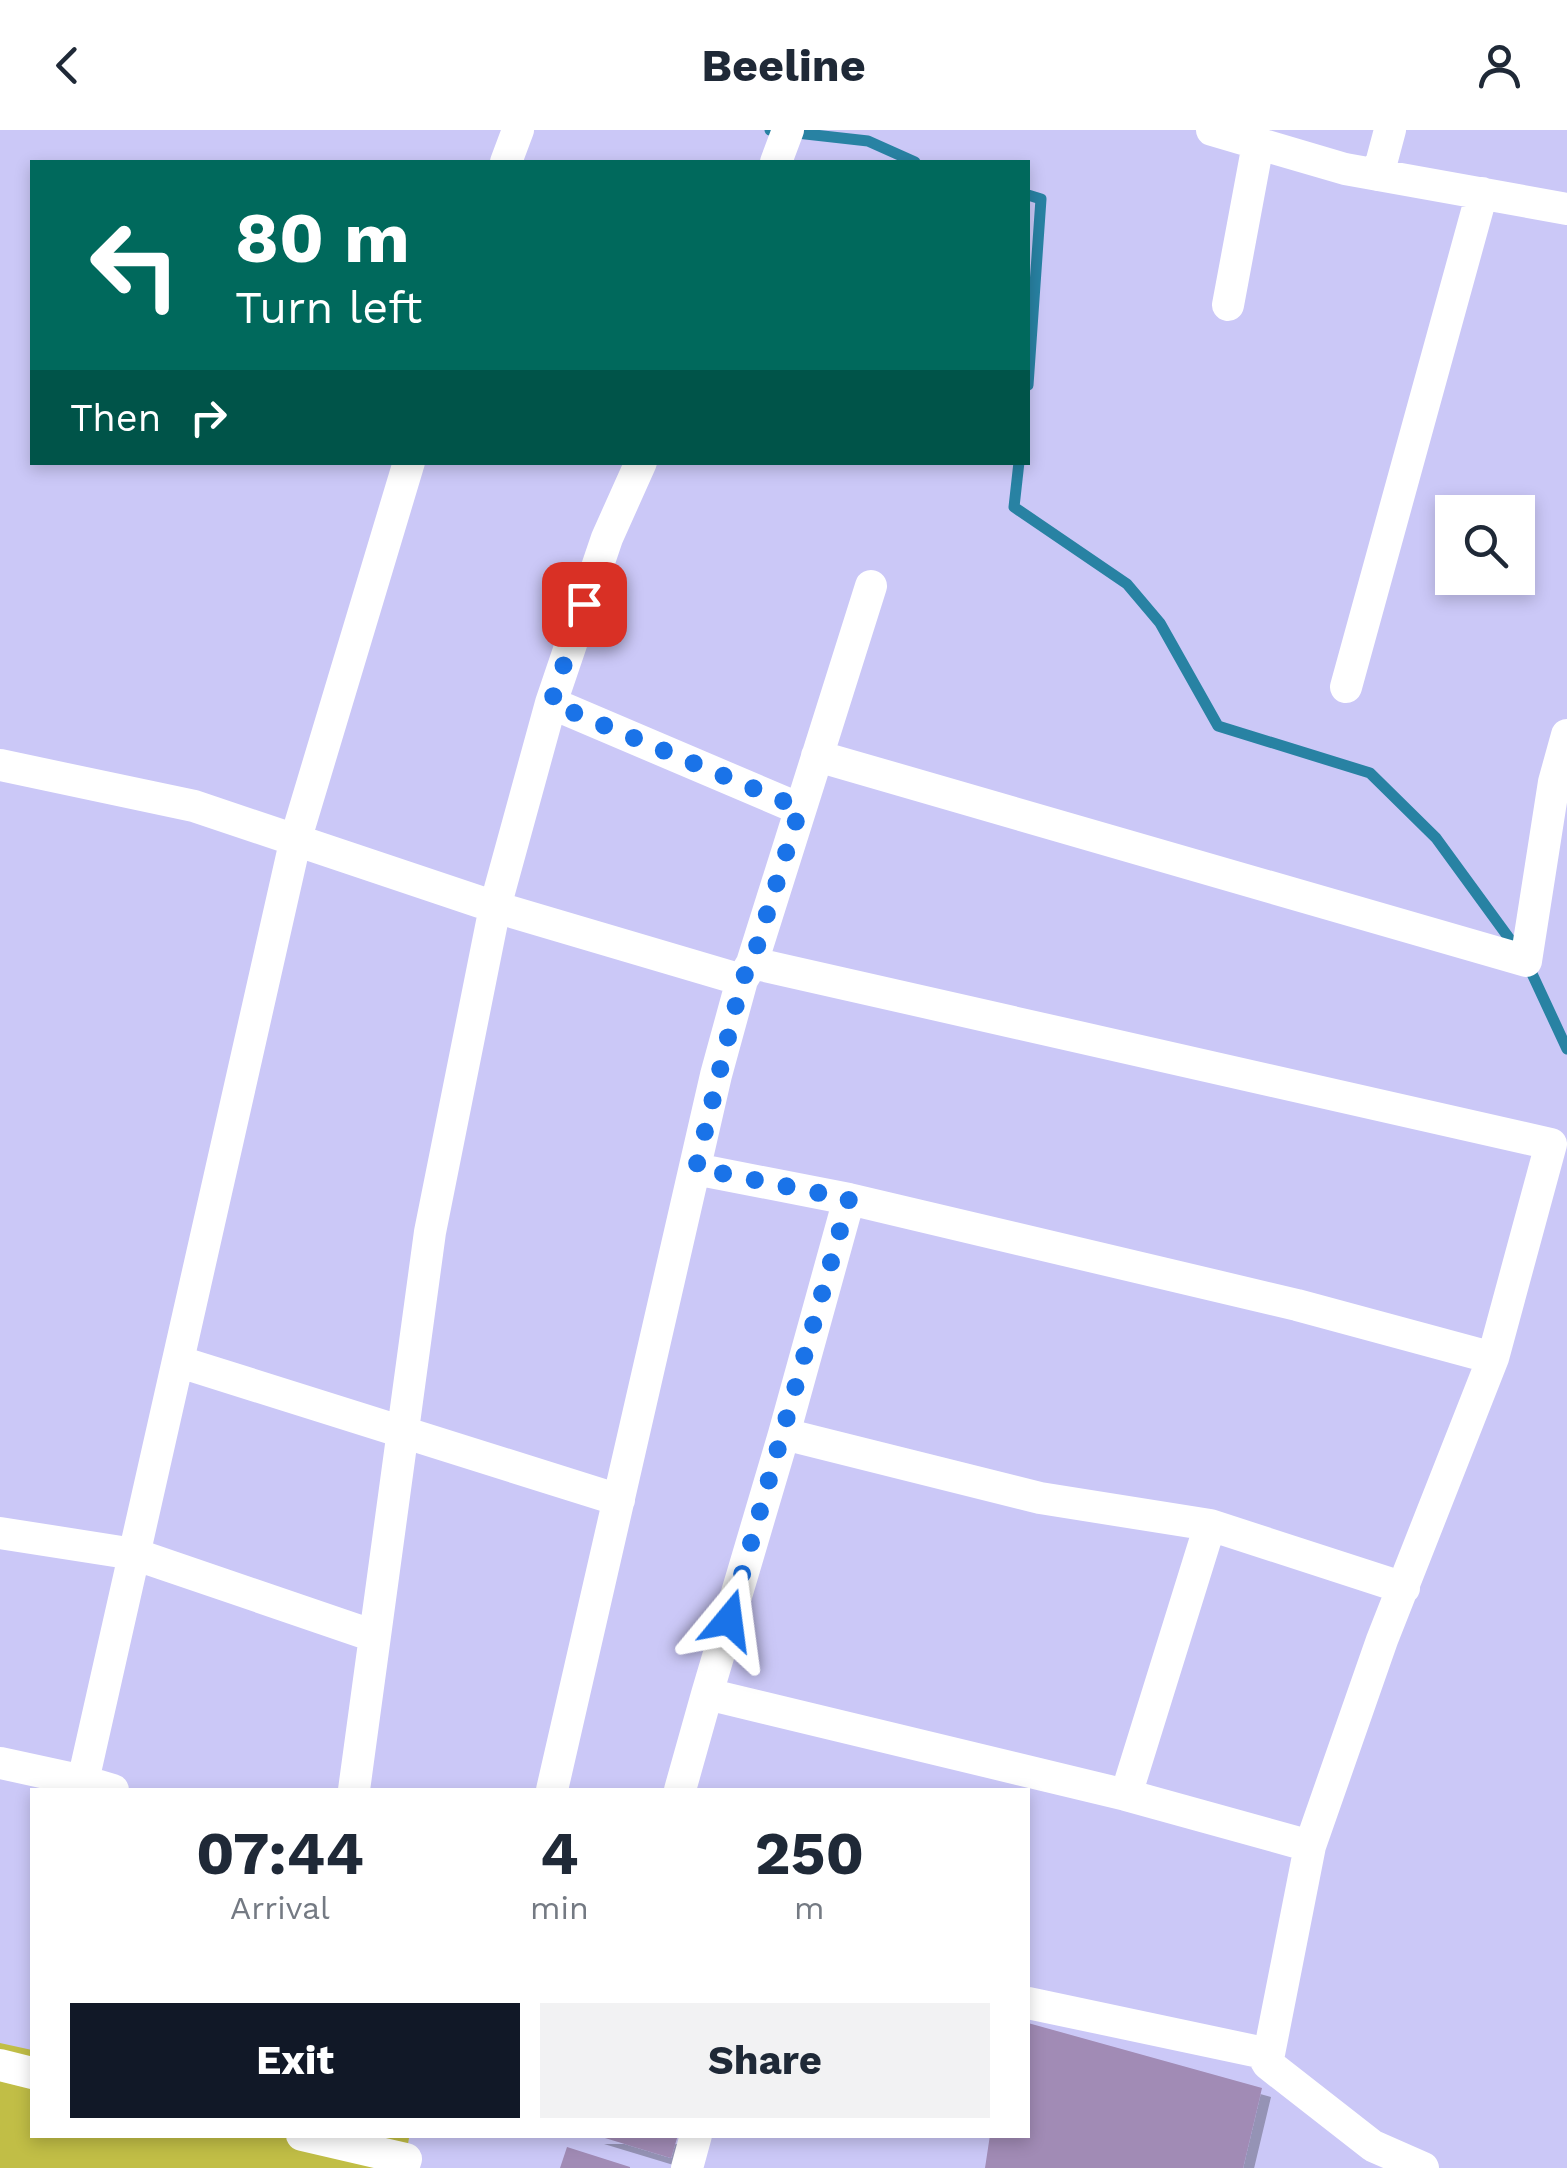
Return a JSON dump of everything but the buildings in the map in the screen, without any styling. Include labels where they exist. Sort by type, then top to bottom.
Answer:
[{"type":"street","points":[[507,160],[518,130]]},
{"type":"street","points":[[777,160],[788,130]]},
{"type":"street","points":[[1212,130],[1345,170],[1567,208]]},
{"type":"street","points":[[1378,176],[1390,130]]},
{"type":"street","points":[[1228,306],[1258,144]]},
{"type":"street","points":[[1346,687],[1482,193]]},
{"type":"street","points":[[0,1762],[98,1785],[134,1554],[296,838],[408,465]]},
{"type":"street","points":[[354,1788],[430,1232],[495,907],[551,703],[607,538],[639,465]]},
{"type":"street","points":[[552,1788],[696,1168],[747,971],[871,586]]},
{"type":"street","points":[[551,703],[800,808]]},
{"type":"street","points":[[817,756],[1526,961],[1554,782],[1567,734]]},
{"type":"street","points":[[0,764],[194,806],[495,907],[747,971],[1551,1144],[1494,1358],[1404,1588],[1310,1846],[1269,2054],[1030,2002]]},
{"type":"street","points":[[696,1168],[849,1199],[1297,1305],[1494,1358]]},
{"type":"street","points":[[681,1788],[849,1199]]},
{"type":"street","points":[[180,1362],[618,1500]]},
{"type":"street","points":[[784,1434],[1040,1498],[1210,1525],[1404,1588]]},
{"type":"street","points":[[1126,1795],[1210,1525]]},
{"type":"street","points":[[0,1534],[134,1554],[374,1636]]},
{"type":"street","points":[[707,1694],[1126,1795],[1310,1846]]},
{"type":"street","points":[[1261,2052],[1268,2064],[1373,2146],[1423,2168]]},
{"type":"street","points":[[0,2065],[30,2072]]},
{"type":"street","points":[[315,2138],[406,2159],[403,2168]]},
{"type":"street","points":[[686,2168],[695,2138]]},
{"type":"shaded area","points":[[0,2043],[30,2050],[30,2138],[409,2138],[404,2168],[0,2168]]},
{"type":"waterway","points":[[770,130],[868,141],[911,160]]},
{"type":"waterway","points":[[1030,196],[1041,199],[1030,356]]},
{"type":"waterway","points":[[1019,465],[1014,507],[1127,584],[1160,623],[1218,726],[1370,773],[1436,838],[1517,949]]},
{"type":"waterway","points":[[1528,965],[1567,1049]]},
{"type":"route","points":[[584,604],[551,703],[800,808],[752,962],[742,980],[696,1168],[849,1199],[729,1620]]}]
